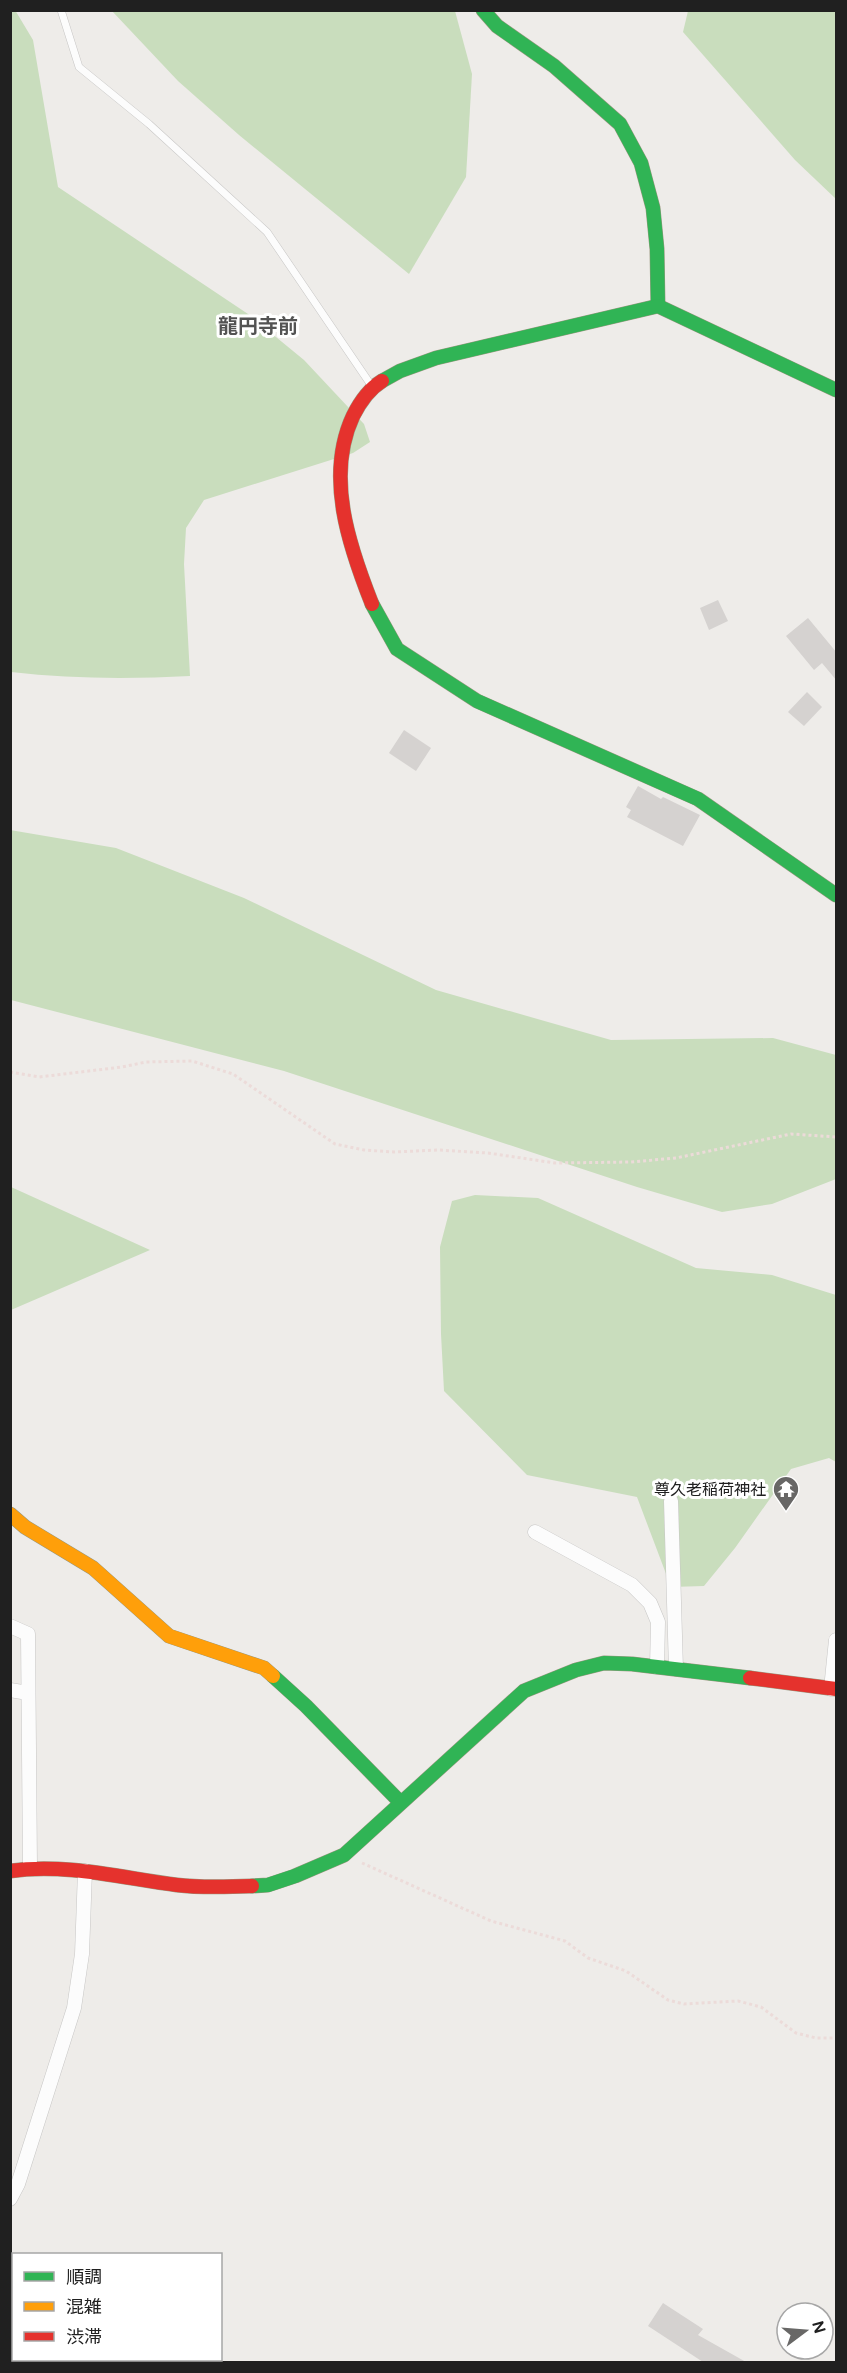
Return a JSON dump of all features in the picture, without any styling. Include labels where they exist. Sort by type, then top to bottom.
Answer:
[{"type":"street","points":[[483,10],[497,26],[554,66],[620,124],[641,163],[653,208],[657,249],[658,306]]},
{"type":"street","points":[[837,390],[658,306],[436,358],[400,370],[372,387],[357,408],[345,434],[340,464],[339,492],[357,567],[375,613],[397,649],[477,701],[698,800],[837,895]]},
{"type":"street","points":[[671,1501],[676,1669]]},
{"type":"street","points":[[10,1514],[25,1527],[93,1568],[169,1636],[264,1668],[306,1706],[400,1802]]},
{"type":"street","points":[[535,1532],[632,1586],[650,1603],[658,1622],[657,1667]]},
{"type":"street","points":[[10,1626],[28,1634],[30,1868]]},
{"type":"street","points":[[10,1871],[30,1868],[85,1872],[179,1885],[230,1887],[268,1885],[344,1855],[524,1691],[576,1670],[604,1663],[676,1669],[834,1689],[837,1640]]},
{"type":"street","points":[[10,1690],[28,1693]]},
{"type":"street","points":[[10,2199],[18,2184],[74,2008],[82,1954],[85,1872]]},
{"type":"lane","points":[[61,10],[79,67],[149,124],[267,232],[372,387]]},
{"type":"path","points":[[10,1072],[39,1077],[122,1068],[146,1062],[192,1060],[233,1074],[335,1144],[364,1150],[488,1153],[555,1163],[631,1162],[676,1158],[791,1134],[837,1137]]},
{"type":"path","points":[[344,1855],[491,1921],[565,1941],[588,1958],[626,1971],[668,2001],[684,2004],[738,2001],[760,2007],[796,2034],[816,2038],[837,2038]]},
{"type":"green space","points":[[15,10],[33,40],[58,187],[248,314],[304,360],[364,424],[370,442],[353,453],[204,500],[186,528],[184,564],[190,676],[101,678],[11,672],[10,11]]},
{"type":"green space","points":[[112,11],[455,11],[472,74],[466,177],[409,274],[239,135],[178,81]]},
{"type":"green space","points":[[688,11],[836,11],[836,199],[795,160],[683,32]]},
{"type":"green space","points":[[10,830],[116,848],[244,898],[436,990],[611,1040],[773,1038],[836,1055],[836,1179],[772,1204],[722,1212],[637,1187],[284,1071],[11,1000]]},
{"type":"green space","points":[[11,1187],[150,1250],[11,1310]]},
{"type":"green space","points":[[475,1195],[538,1198],[696,1268],[772,1275],[836,1295],[836,1462],[829,1458],[791,1469],[735,1548],[704,1586],[671,1587],[637,1497],[527,1475],[444,1391],[440,1247],[452,1201]]},
{"type":"building","points":[[718,600],[728,621],[709,630],[700,608]]},
{"type":"building","points":[[808,618],[837,653],[837,681],[822,663],[814,670],[786,636]]},
{"type":"building","points":[[807,692],[822,707],[804,726],[788,712]]},
{"type":"building","points":[[404,730],[431,748],[416,771],[389,753]]},
{"type":"building","points":[[638,786],[661,799],[663,797],[700,815],[683,846],[627,817],[631,810],[626,807]]},
{"type":"building","points":[[663,2303],[703,2329],[698,2335],[746,2362],[703,2362],[648,2326]]},
{"type":"traffic: fast","points":[[483,10],[497,26],[554,66],[620,124],[641,163],[653,208],[657,249],[658,306]]},
{"type":"traffic: fast","points":[[382,381],[400,371],[436,358],[658,306],[836,390]]},
{"type":"traffic: fast","points":[[372,604],[397,649],[477,701],[698,799],[836,895]]},
{"type":"traffic: fast","points":[[252,1886],[268,1885],[295,1876],[344,1855],[524,1691],[576,1670],[604,1663],[632,1664],[750,1678]]},
{"type":"traffic: fast","points":[[273,1676],[306,1706],[400,1802]]},
{"type":"traffic: slow","points":[[10,1514],[25,1527],[93,1568],[169,1636],[264,1668],[273,1676]]},
{"type":"traffic: jam","points":[[372,604],[348,535],[343,511],[341,463],[345,439],[353,416],[365,396],[382,381]]},
{"type":"traffic: jam","points":[[750,1678],[836,1689]]},
{"type":"traffic: jam","points":[[10,1871],[73,1870],[186,1886],[252,1886]]},
{"type":"place","name":"尊久老稲荷神社","points":[[786,1512]]},
{"type":"district","name":"龍円寺前","points":[[258,326]]}]
